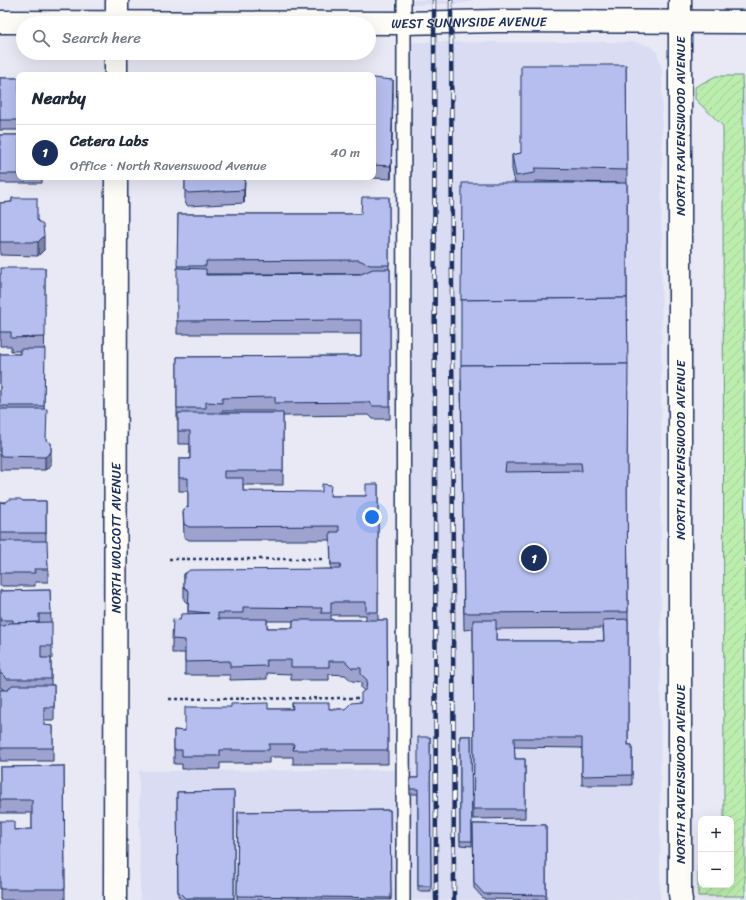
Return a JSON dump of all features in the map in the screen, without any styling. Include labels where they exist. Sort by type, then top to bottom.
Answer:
[{"type":"street","points":[[117,0],[117,16]]},
{"type":"street","name":"WEST SUNNYSIDE AVENUE","points":[[376,23],[680,11],[746,22]]},
{"type":"street","name":"NORTH RAVENSWOOD AVENUE","points":[[680,11],[680,886],[682,900]]},
{"type":"street","name":"WEST SUNNYSIDE AVENUE","points":[[0,22],[16,22]]},
{"type":"street","points":[[116,60],[116,72]]},
{"type":"street","name":"NORTH WOLCOTT AVENUE","points":[[115,900],[116,180]]},
{"type":"lane","points":[[403,900],[404,0]]},
{"type":"path","points":[[169,559],[322,559]]},
{"type":"path","points":[[169,699],[358,698]]},
{"type":"shaded area","points":[[404,0],[473,0],[466,3],[404,5]]},
{"type":"shaded area","points":[[404,42],[635,42],[650,46],[657,52],[662,69],[660,900],[140,900],[139,771],[403,770]]},
{"type":"shaded area","points":[[742,84],[746,84],[746,786],[744,158]]},
{"type":"green space","points":[[716,76],[742,76],[744,158],[745,896],[698,896],[698,888],[734,888],[734,816],[724,816],[723,126],[695,99],[695,87]]},
{"type":"building","points":[[521,65],[626,65],[627,170],[535,168],[535,173],[516,176],[512,155],[521,153]]},
{"type":"building","points":[[0,78],[16,78],[16,120],[0,120]]},
{"type":"building","points":[[376,78],[393,80],[391,166],[376,165]]},
{"type":"building","points":[[0,135],[16,135],[16,174],[0,174]]},
{"type":"building","points":[[185,180],[245,180],[244,190],[188,193],[185,190]]},
{"type":"building","points":[[462,183],[627,183],[627,298],[461,300]]},
{"type":"building","points":[[362,197],[389,197],[389,265],[370,265],[359,260],[206,261],[206,266],[177,266],[178,214],[361,214]]},
{"type":"building","points":[[12,198],[37,198],[37,220],[43,225],[44,236],[38,242],[0,242],[0,203],[12,202]]},
{"type":"building","points":[[1,268],[45,268],[45,337],[11,338],[11,332],[0,332]]},
{"type":"building","points":[[177,268],[206,269],[206,275],[361,274],[373,269],[390,269],[390,406],[373,406],[369,402],[275,403],[275,397],[222,398],[222,403],[206,402],[206,408],[177,408],[177,357],[361,356],[361,320],[177,321]]},
{"type":"building","points":[[627,298],[628,364],[461,365],[461,300]]},
{"type":"building","points":[[20,349],[45,349],[44,406],[0,406],[0,354],[20,354]]},
{"type":"building","points":[[628,364],[628,612],[464,613],[461,365]],"holes":[[[506,463],[581,463],[582,471],[505,472]]]},
{"type":"building","points":[[0,409],[47,409],[46,440],[51,443],[51,452],[45,457],[0,456]]},
{"type":"building","points":[[178,413],[283,413],[283,471],[224,471],[224,478],[243,478],[243,491],[322,492],[322,484],[331,485],[330,496],[366,496],[366,484],[378,484],[378,612],[366,612],[366,602],[331,602],[331,613],[321,613],[322,608],[243,607],[243,613],[218,613],[218,619],[267,619],[267,628],[293,628],[293,620],[387,620],[388,750],[293,750],[294,744],[269,744],[269,750],[220,750],[220,756],[182,756],[182,750],[174,750],[174,730],[185,731],[185,707],[231,707],[231,704],[268,703],[268,709],[293,709],[292,703],[329,703],[329,709],[345,709],[351,703],[361,702],[361,693],[366,689],[367,680],[361,674],[361,668],[352,668],[345,661],[329,661],[329,667],[291,667],[291,660],[266,660],[267,666],[230,667],[230,661],[185,662],[185,640],[172,639],[173,619],[180,620],[181,614],[209,613],[188,611],[189,591],[184,587],[184,574],[190,570],[340,569],[341,564],[331,564],[330,532],[339,532],[339,526],[189,527],[184,524],[183,510],[188,507],[188,478],[179,478],[179,459],[190,459],[190,431],[178,431]]},
{"type":"building","points":[[10,499],[20,499],[23,501],[46,501],[46,533],[0,533],[0,502],[5,503]]},
{"type":"building","points":[[0,541],[47,541],[48,569],[34,569],[35,573],[0,573]]},
{"type":"building","points":[[50,590],[51,614],[39,614],[39,622],[13,623],[13,620],[0,620],[0,591]]},
{"type":"building","points":[[628,619],[628,745],[632,745],[632,775],[582,776],[582,738],[514,738],[515,759],[525,759],[525,809],[473,809],[473,620],[496,620],[496,641],[604,641],[603,620]]},
{"type":"building","points":[[52,622],[52,646],[41,646],[41,658],[51,658],[51,679],[7,679],[0,674],[0,626],[10,623]]},
{"type":"building","points":[[12,685],[54,685],[54,707],[44,707],[44,725],[53,726],[53,748],[0,748],[0,690],[8,690]]},
{"type":"building","points":[[460,736],[471,736],[472,841],[460,841]]},
{"type":"building","points":[[418,737],[430,737],[431,886],[418,886],[418,789],[410,789],[410,778],[418,778]]},
{"type":"building","points":[[64,766],[65,889],[0,889],[0,821],[14,821],[14,830],[32,829],[32,800],[0,800],[0,767]]},
{"type":"building","points":[[234,791],[234,898],[185,898],[178,891],[177,792]]},
{"type":"building","points":[[390,810],[391,898],[237,896],[238,812]]},
{"type":"building","points":[[473,824],[546,825],[546,895],[484,894],[474,883]]},
{"type":"railway","points":[[434,0],[436,900]]},
{"type":"railway","points":[[451,0],[454,900]]},
{"type":"place","name":"Cetera Labs","points":[[534,558]]}]
